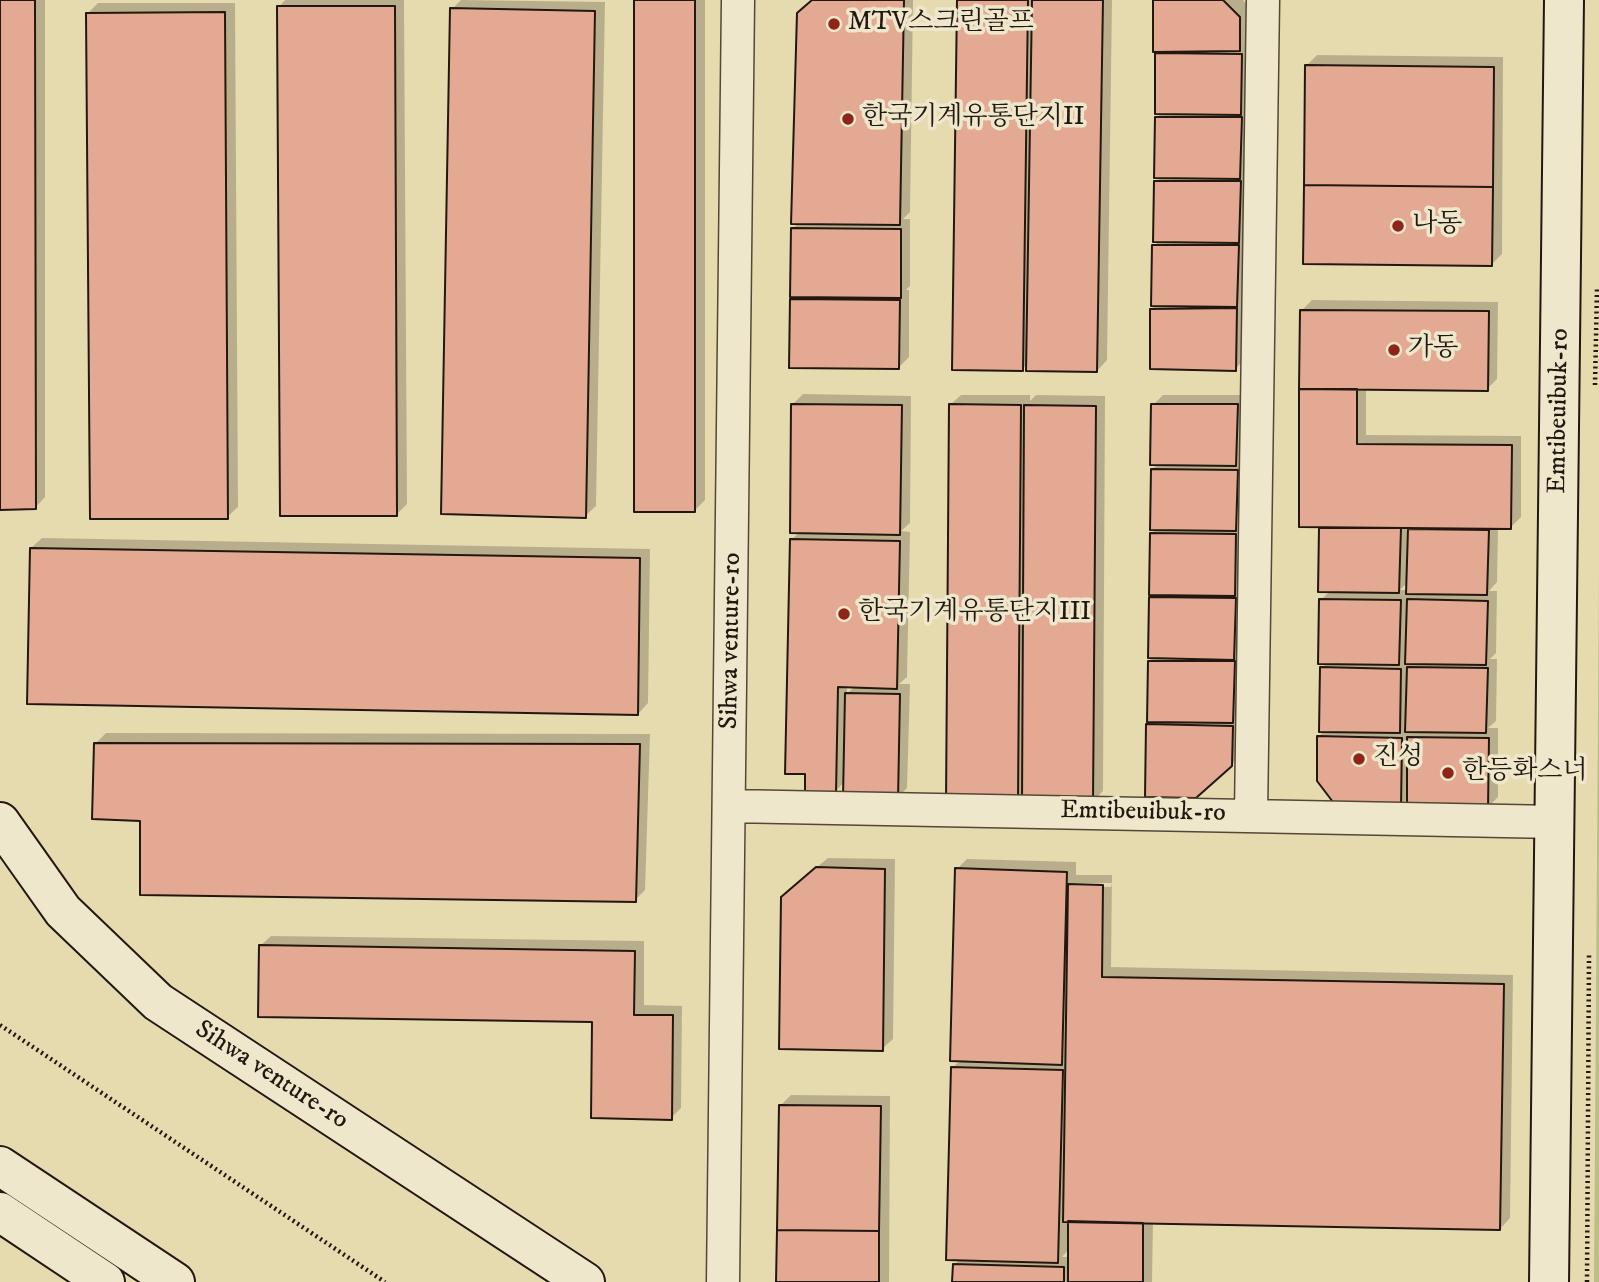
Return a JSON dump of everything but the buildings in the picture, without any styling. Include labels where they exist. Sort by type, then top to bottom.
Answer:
[{"type":"street","name":"Sihwa venture-ro","points":[[723,1282],[738,0]]},
{"type":"street","points":[[1251,814],[1263,0]]},
{"type":"street","name":"Emtibeuibuk-ro","points":[[1549,1282],[1564,0]]},
{"type":"street","name":"Emtibeuibuk-ro","points":[[730,806],[1556,822]]},
{"type":"street","name":"Sihwa venture-ro","points":[[0,822],[63,911],[158,1002],[585,1282]]},
{"type":"street","points":[[0,1166],[176,1282]]},
{"type":"street","points":[[0,1212],[106,1282]]},
{"type":"path","points":[[0,1025],[385,1282]]},
{"type":"green space","points":[[1599,569],[1599,1282],[1594,1282]]},
{"type":"place","name":"MTV스크린골프","points":[[834,24]]},
{"type":"place","name":"한국기계유통단지II","points":[[848,119]]},
{"type":"place","name":"나동","points":[[1398,226]]},
{"type":"place","name":"가동","points":[[1394,350]]},
{"type":"place","name":"한국기계유통단지III","points":[[844,614]]},
{"type":"place","name":"진성","points":[[1359,759]]},
{"type":"place","name":"한등화스너","points":[[1448,773]]}]
